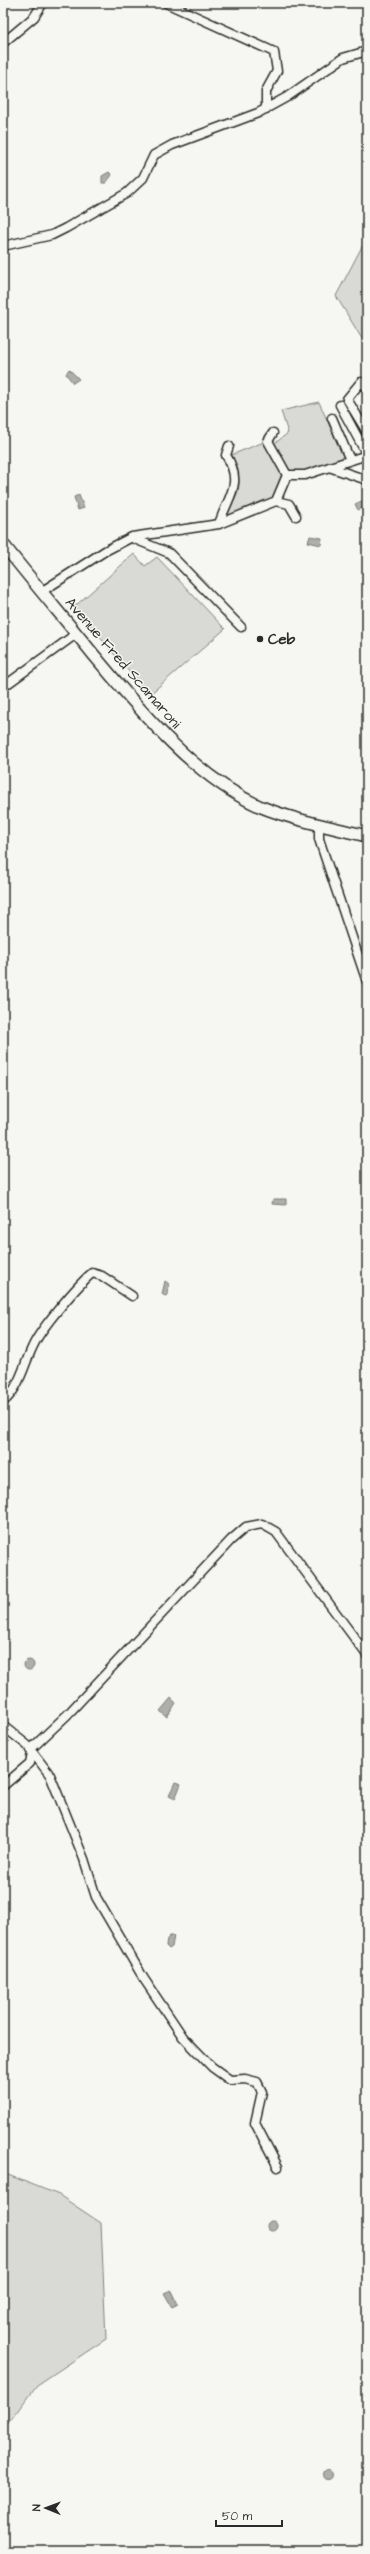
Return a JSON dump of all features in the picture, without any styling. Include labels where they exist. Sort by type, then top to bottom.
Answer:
[{"type":"main road","name":"Avenue Fred Scamaroni","points":[[3,544],[76,634],[158,729],[193,761],[221,782],[259,805],[319,824],[367,836]]},
{"type":"street","points":[[3,44],[34,17],[43,3]]},
{"type":"street","points":[[166,3],[274,52],[277,71],[266,91],[266,109]]},
{"type":"street","points":[[3,246],[52,235],[66,228],[127,193],[143,178],[154,155],[266,109],[287,97],[343,58],[367,51]]},
{"type":"street","points":[[367,388],[361,382],[347,399],[367,432]]},
{"type":"street","points":[[287,474],[305,475],[367,455],[340,404]]},
{"type":"street","points":[[332,418],[350,460]]},
{"type":"street","points":[[273,433],[268,440],[287,474]]},
{"type":"street","points":[[218,524],[226,503],[233,492],[234,468],[226,455],[229,446]]},
{"type":"street","points":[[328,467],[367,480]]},
{"type":"street","points":[[276,501],[287,474]]},
{"type":"street","points":[[41,592],[105,550],[132,537],[218,524],[276,501],[289,504],[296,516]]},
{"type":"street","points":[[132,537],[169,554],[241,627]]},
{"type":"street","points":[[3,687],[76,634]]},
{"type":"street","points":[[319,824],[319,839],[367,982]]},
{"type":"street","points":[[3,1402],[14,1391],[35,1342],[82,1281],[92,1273],[102,1276],[132,1296]]},
{"type":"street","points":[[3,1786],[30,1763],[31,1751],[68,1714],[231,1540],[246,1527],[262,1524],[276,1532],[367,1655]]},
{"type":"street","points":[[3,1726],[31,1751],[50,1776],[84,1859],[96,1897],[144,1979],[179,2031],[212,2067],[230,2080],[245,2079],[257,2082],[262,2092],[255,2124],[278,2167]]},
{"type":"shaded area","points":[[109,172],[112,175],[106,183],[102,183],[102,176]]},
{"type":"shaded area","points":[[367,237],[367,347],[336,296]]},
{"type":"shaded area","points":[[69,369],[79,379],[73,383],[66,374]]},
{"type":"shaded area","points":[[319,402],[344,458],[304,471],[289,471],[274,444],[288,433],[281,411]]},
{"type":"shaded area","points":[[264,442],[282,474],[273,498],[224,519],[237,494],[239,484],[237,468],[231,455]]},
{"type":"shaded area","points":[[79,495],[84,508],[78,510],[74,497]]},
{"type":"shaded area","points":[[366,499],[367,506],[358,510],[355,504]]},
{"type":"shaded area","points":[[310,536],[322,538],[321,545],[308,542]]},
{"type":"shaded area","points":[[134,554],[145,566],[157,557],[225,629],[149,695],[74,607]]},
{"type":"shaded area","points":[[273,1199],[286,1199],[286,1205],[272,1204]]},
{"type":"shaded area","points":[[165,1281],[169,1284],[168,1295],[165,1296],[162,1294]]},
{"type":"shaded area","points":[[27,1660],[31,1660],[34,1665],[31,1670],[27,1670],[24,1667],[24,1663]]},
{"type":"shaded area","points":[[171,1698],[176,1703],[167,1717],[160,1711]]},
{"type":"shaded area","points":[[175,1782],[181,1784],[175,1799],[169,1796]]},
{"type":"shaded area","points":[[170,1936],[174,1936],[172,1947],[169,1949],[166,1946],[167,1939]]},
{"type":"shaded area","points":[[3,2173],[59,2195],[101,2223],[106,2339],[37,2385],[3,2430]]},
{"type":"shaded area","points":[[270,2221],[274,2221],[276,2222],[276,2230],[270,2231],[267,2228],[267,2224]]},
{"type":"shaded area","points":[[171,2290],[178,2304],[172,2307],[164,2293]]},
{"type":"shaded area","points":[[328,2470],[333,2475],[328,2480],[323,2475]]},
{"type":"place","name":"Ceb","points":[[260,639]]}]
